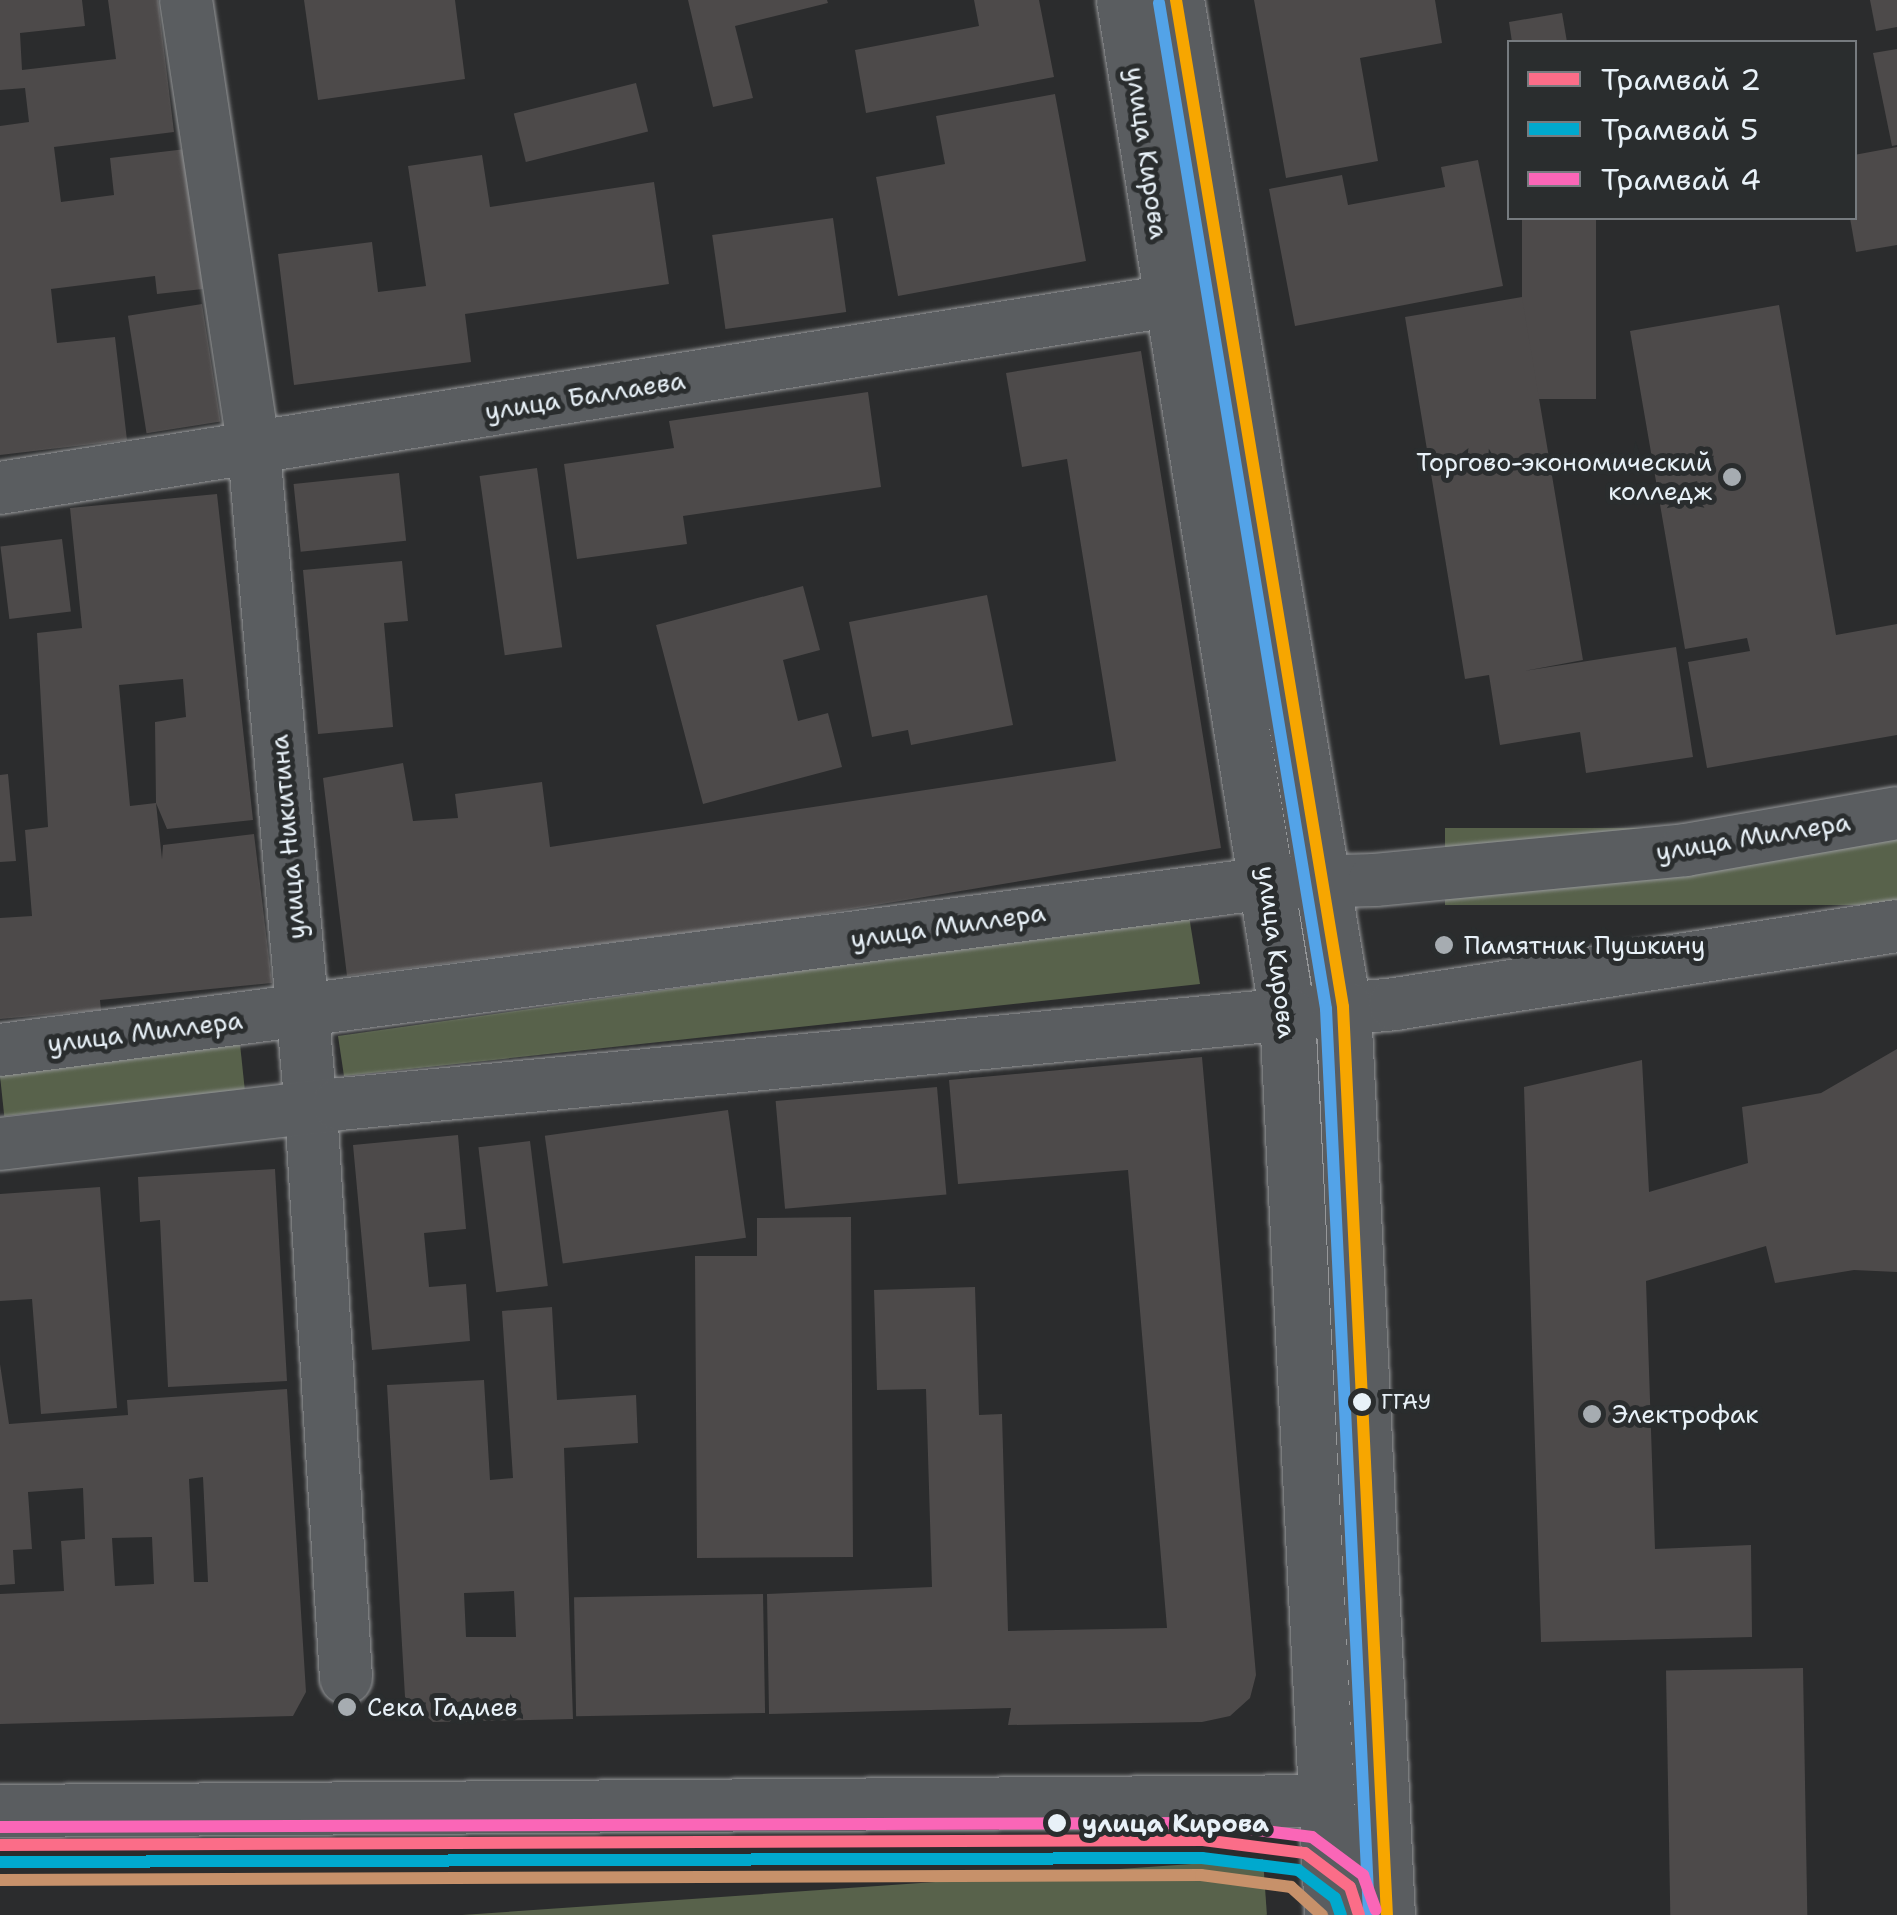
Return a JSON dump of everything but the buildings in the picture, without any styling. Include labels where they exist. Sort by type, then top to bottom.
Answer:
[{"type":"main road","name":"улица Кирова","points":[[1124,0],[1168,302],[1287,1014],[1332,1915]]},
{"type":"main road","name":"улица Кирова","points":[[1176,0],[1343,1007],[1386,1915]]},
{"type":"street","name":"улица Никитина","points":[[186,0],[254,450],[304,1013],[346,1678]]},
{"type":"street","name":"улица Баллаева","points":[[0,488],[1168,302]]},
{"type":"street","name":"улица Миллера","points":[[0,1050],[304,1013],[1267,883],[1375,880],[1686,850],[1897,813]]},
{"type":"street","points":[[0,1144],[311,1108],[1287,1014],[1897,926]]},
{"type":"street","points":[[0,1810],[1326,1801]]},
{"type":"green space","points":[[1445,828],[1897,828],[1897,905],[1445,905]]},
{"type":"green space","points":[[1189,916],[1200,984],[344,1076],[338,1036]]},
{"type":"green space","points":[[240,1044],[245,1091],[4,1116],[0,1069]]},
{"type":"green space","points":[[1263,1859],[1265,1915],[462,1915]]},
{"type":"tram line","name":"4","points":[[0,1827],[1203,1823],[1312,1837],[1363,1875],[1376,1910]]},
{"type":"tram line","name":"2","points":[[0,1845],[1203,1840],[1305,1853],[1350,1887],[1359,1915]]},
{"type":"tram line","name":"5","points":[[0,1862],[1202,1858],[1298,1870],[1335,1898],[1341,1915]]},
{"type":"transit line","points":[[1176,0],[1343,1007],[1387,1915]]},
{"type":"transit line","points":[[1159,3],[1326,1009],[1369,1915]]},
{"type":"transit line","points":[[0,1880],[1201,1875],[1291,1887],[1322,1915]]},
{"type":"place","name":"Торгово-экономический колледж","points":[[1732,477]]},
{"type":"place","name":"Памятник Пушкину","points":[[1444,945]]},
{"type":"place","name":"ГГАУ","points":[[1362,1402]]},
{"type":"place","name":"Электрофак","points":[[1592,1414]]},
{"type":"place","name":"Сека Гадиев","points":[[347,1707]]},
{"type":"place","name":"улица Кирова","points":[[1057,1823]]}]
